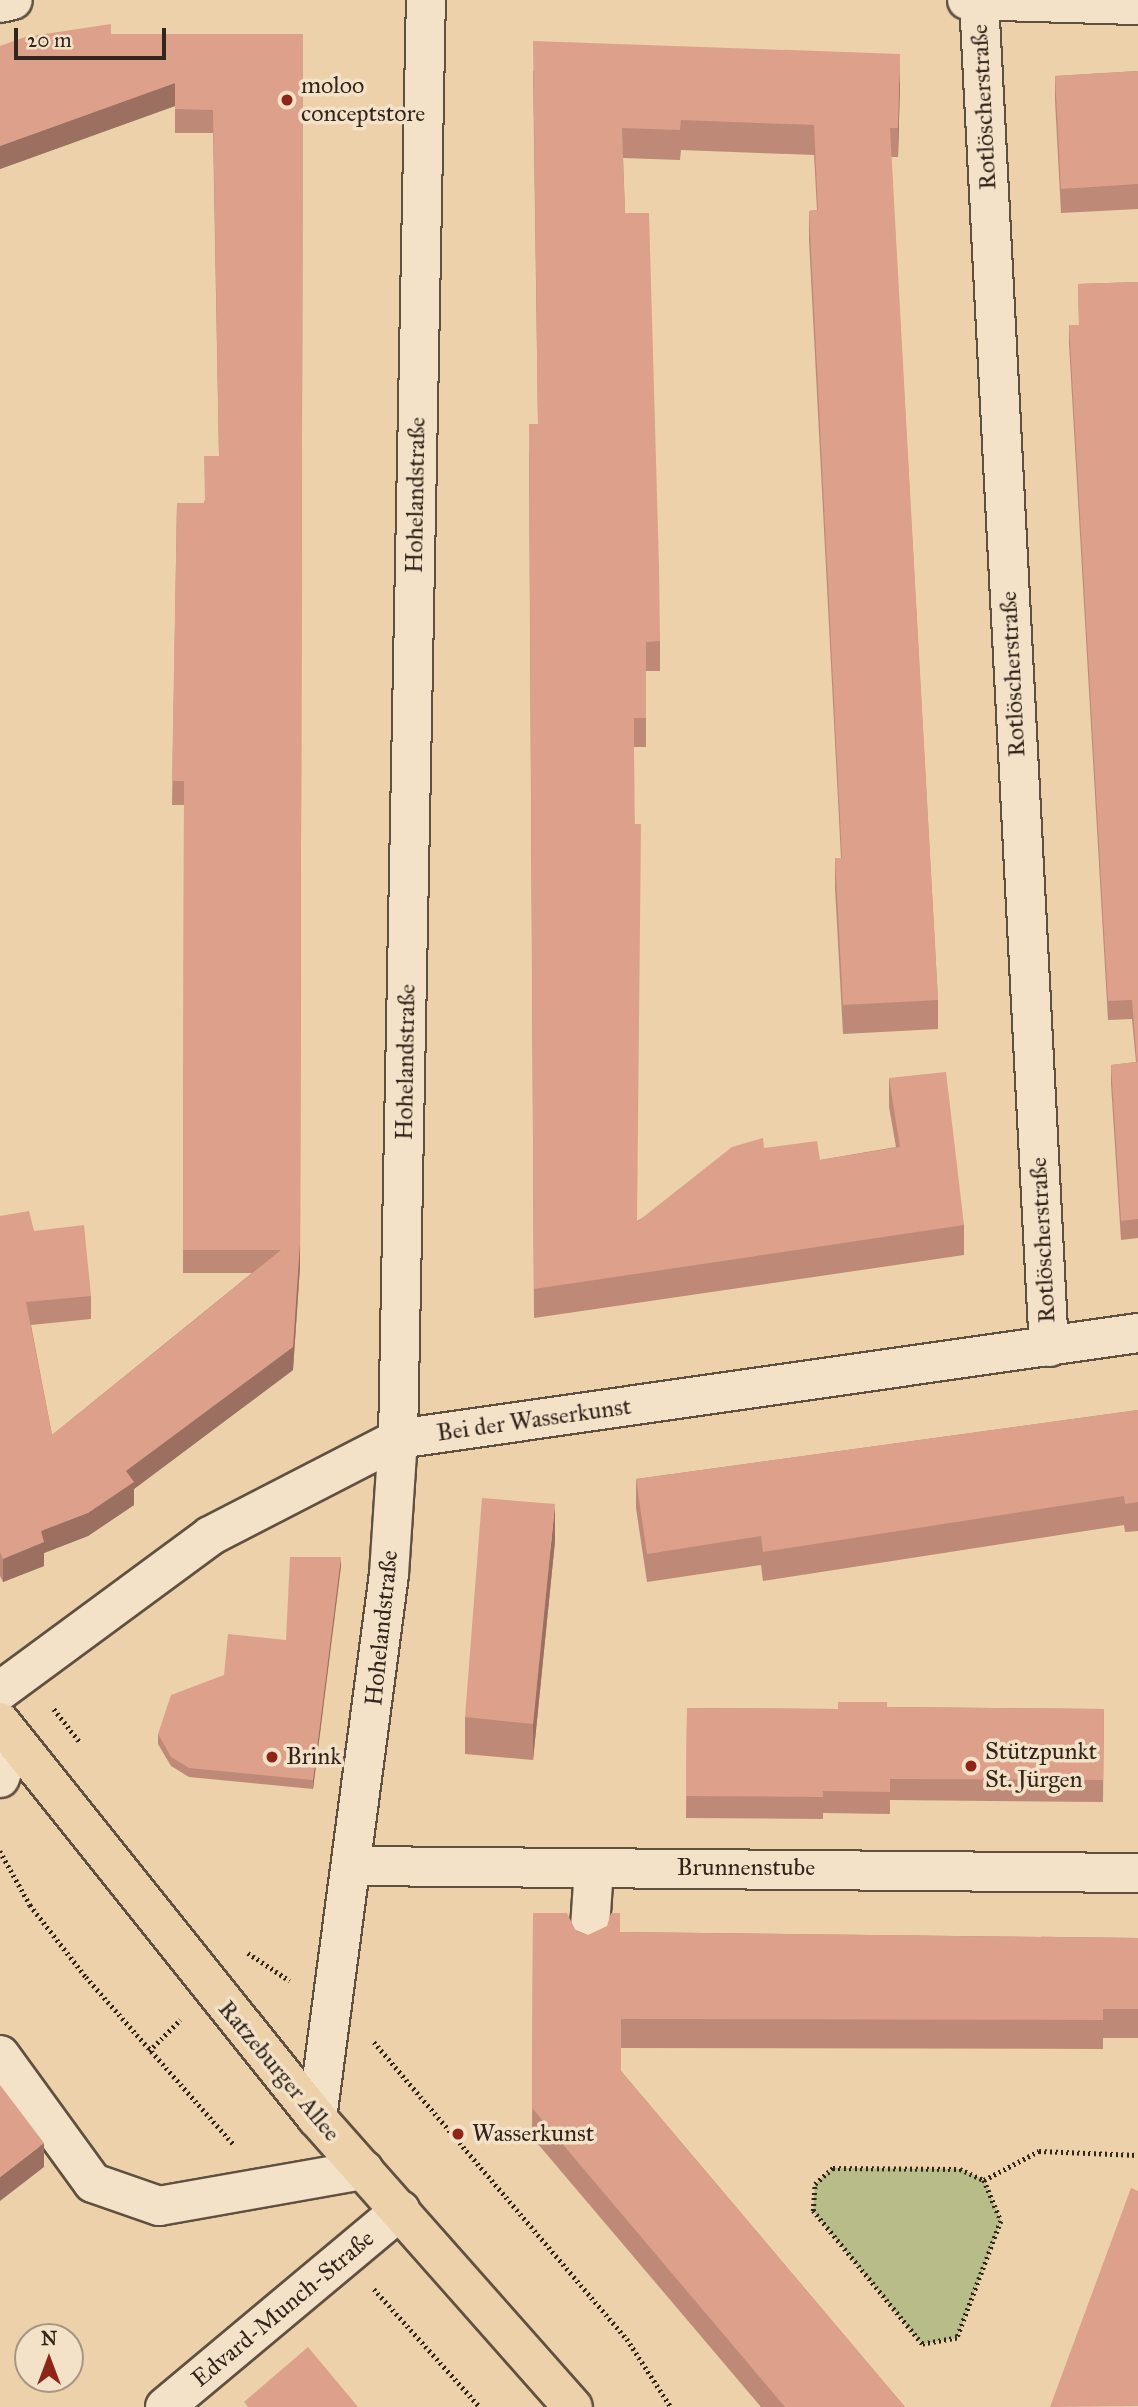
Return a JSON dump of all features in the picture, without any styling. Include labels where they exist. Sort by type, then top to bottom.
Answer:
[{"type":"main road","name":"Ratzeburger Allee","points":[[7,1731],[317,2118],[573,2407]]},
{"type":"street","points":[[0,3],[13,0]]},
{"type":"street","name":"Hohelandstraße","points":[[317,2118],[354,1866],[389,1574],[398,1439],[426,0]]},
{"type":"street","points":[[967,0],[1138,5]]},
{"type":"street","name":"Rotlöscherstraße","points":[[979,0],[1049,1347]]},
{"type":"street","name":"Bei der Wasserkunst","points":[[0,1691],[210,1536],[398,1439],[1138,1333]]},
{"type":"street","points":[[0,1778],[7,1731]]},
{"type":"street","name":"Brunnenstube","points":[[354,1866],[1138,1873]]},
{"type":"street","points":[[589,1942],[594,1869]]},
{"type":"street","points":[[0,2054],[93,2183],[159,2206],[275,2189],[364,2170]]},
{"type":"street","name":"Edvard-Munch-Straße","points":[[165,2407],[401,2210]]},
{"type":"path","points":[[0,1851],[30,1905],[86,1976],[275,2189]]},
{"type":"path","points":[[984,2180],[1039,2151],[1138,2155]]},
{"type":"path","points":[[833,2168],[960,2169],[984,2180],[1001,2221],[957,2337],[922,2344],[813,2211],[815,2184],[833,2168]]},
{"type":"path","points":[[343,2258],[480,2407]]},
{"type":"green space","points":[[833,2168],[960,2169],[984,2180],[1001,2221],[957,2338],[922,2344],[813,2211],[815,2184]]},
{"type":"building","points":[[111,24],[111,34],[303,34],[300,1244],[293,1347],[126,1471],[134,1482],[88,1513],[41,1531],[44,1542],[3,1559],[0,1552],[0,1216],[29,1211],[34,1231],[84,1225],[91,1296],[26,1302],[52,1435],[281,1250],[183,1250],[184,781],[172,781],[177,503],[205,503],[204,456],[219,456],[213,110],[175,109],[175,83],[0,146],[0,46],[25,37]]},
{"type":"building","points":[[533,41],[900,54],[898,128],[890,128],[938,1000],[843,1005],[835,858],[842,858],[809,211],[818,210],[814,125],[681,120],[680,130],[622,128],[625,213],[649,213],[659,567],[660,641],[646,642],[646,718],[634,718],[634,824],[641,824],[637,1222],[732,1147],[763,1138],[764,1148],[817,1141],[820,1160],[900,1147],[889,1078],[946,1072],[964,1225],[534,1289],[529,424],[538,424]]},
{"type":"building","points":[[1138,71],[1138,184],[1061,189],[1055,76]]},
{"type":"building","points":[[1138,282],[1138,1219],[1121,1221],[1111,1065],[1137,1062],[1132,1000],[1108,1001],[1069,325],[1079,325],[1078,284]]},
{"type":"building","points":[[1138,1410],[1138,1502],[1125,1504],[1124,1496],[763,1552],[761,1536],[647,1554],[636,1479]]},
{"type":"building","points":[[482,1498],[555,1504],[533,1724],[465,1717]]},
{"type":"building","points":[[290,1557],[341,1557],[313,1780],[189,1768],[171,1757],[158,1734],[171,1695],[224,1675],[228,1634],[286,1640]]},
{"type":"building","points":[[838,1702],[887,1702],[887,1707],[1104,1709],[1103,1780],[890,1779],[890,1792],[823,1791],[823,1797],[686,1796],[687,1708],[838,1709]]},
{"type":"building","points":[[533,1913],[567,1913],[576,1931],[588,1935],[607,1926],[611,1913],[620,1913],[620,1932],[1138,1938],[1138,2009],[1103,2009],[1103,2020],[621,2019],[621,2071],[905,2407],[785,2407],[532,2108]]},
{"type":"building","points":[[0,2085],[44,2143],[0,2177]]},
{"type":"building","points":[[1131,2188],[1138,2191],[1138,2406],[1050,2407]]},
{"type":"building","points":[[308,2347],[358,2407],[248,2407],[244,2402]]},
{"type":"place","name":"moloo conceptstore","points":[[287,100]]},
{"type":"place","name":"Brink","points":[[272,1757]]},
{"type":"place","name":"Stützpunkt St. Jürgen","points":[[971,1766]]},
{"type":"place","name":"Wasserkunst","points":[[458,2134]]}]
